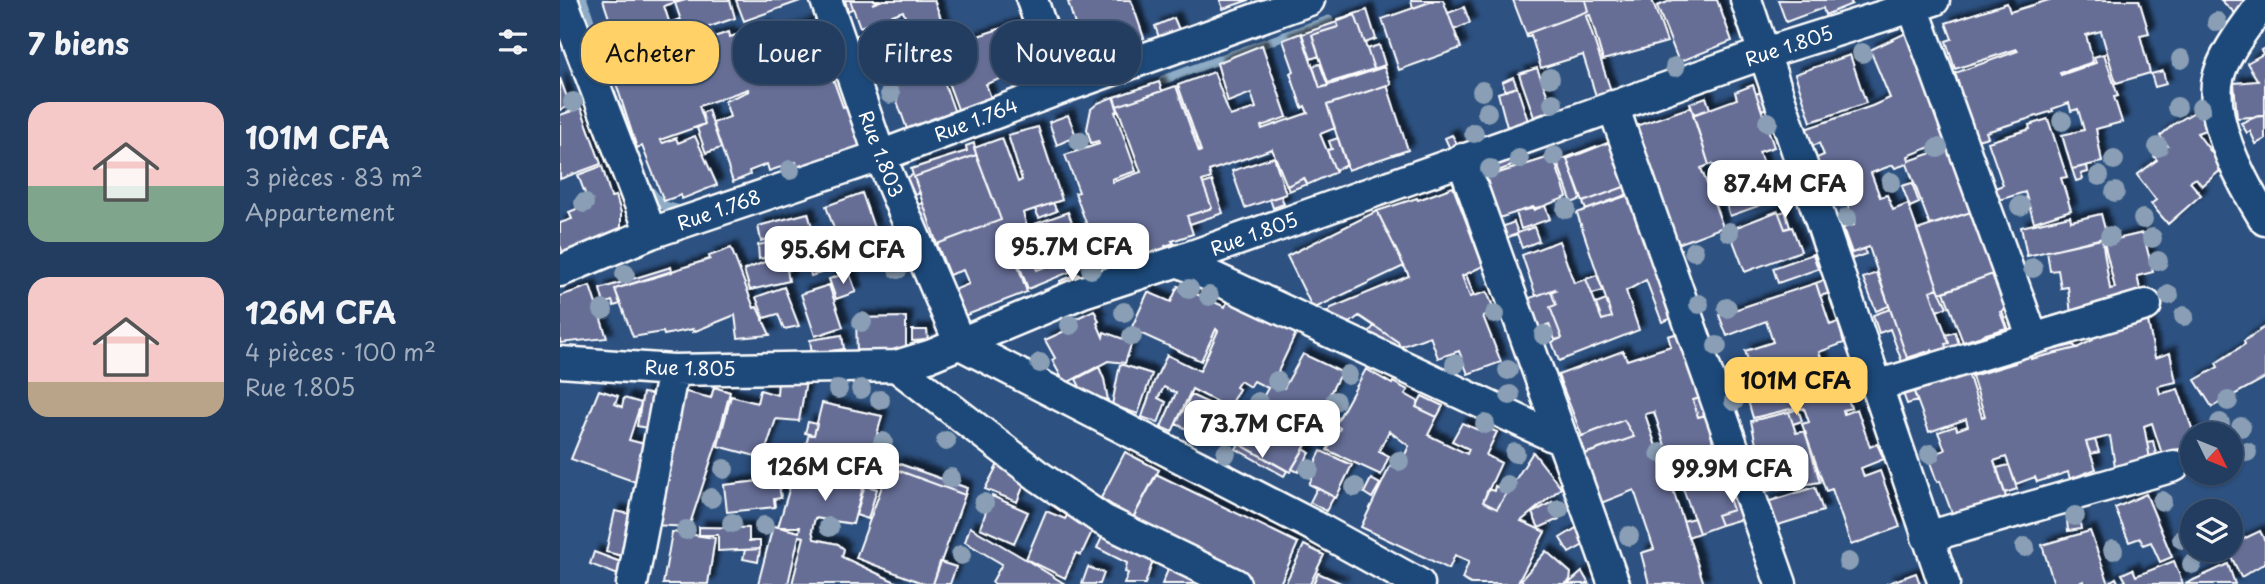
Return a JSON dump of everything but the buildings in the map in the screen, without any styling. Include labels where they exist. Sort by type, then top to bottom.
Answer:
[{"type":"street","points":[[562,0],[651,233]]},
{"type":"street","name":"Rue 1.803","points":[[826,0],[880,156],[960,344]]},
{"type":"street","points":[[1032,0],[1062,88]]},
{"type":"street","name":"Rue 1.764","points":[[880,156],[1309,0]]},
{"type":"street","points":[[1746,0],[1762,54],[1944,584]]},
{"type":"street","points":[[2265,0],[2225,60],[2217,83],[2218,114],[2228,147],[2265,220]]},
{"type":"street","points":[[1923,4],[2033,339]]},
{"type":"street","name":"Rue 1.805","points":[[560,362],[673,370],[896,366],[960,344],[1083,292],[1178,261],[1762,54],[1923,4]]},
{"type":"street","points":[[1613,106],[1781,584]]},
{"type":"street","name":"Rue 1.768","points":[[560,271],[651,233],[880,156]]},
{"type":"street","points":[[1462,159],[1614,584]]},
{"type":"street","points":[[1178,261],[1561,440]]},
{"type":"street","points":[[1876,386],[2146,305]]},
{"type":"street","points":[[960,344],[1314,526],[1419,584]]},
{"type":"street","points":[[896,366],[1037,475],[1103,520],[1235,584]]},
{"type":"street","points":[[632,584],[673,370]]},
{"type":"street","points":[[1927,537],[2174,466]]},
{"type":"waterway","points":[[583,0],[590,21]]},
{"type":"waterway","points":[[1163,80],[1329,20]]},
{"type":"waterway","points":[[621,110],[629,135]]},
{"type":"waterway","points":[[648,188],[662,205],[684,211]]}]
